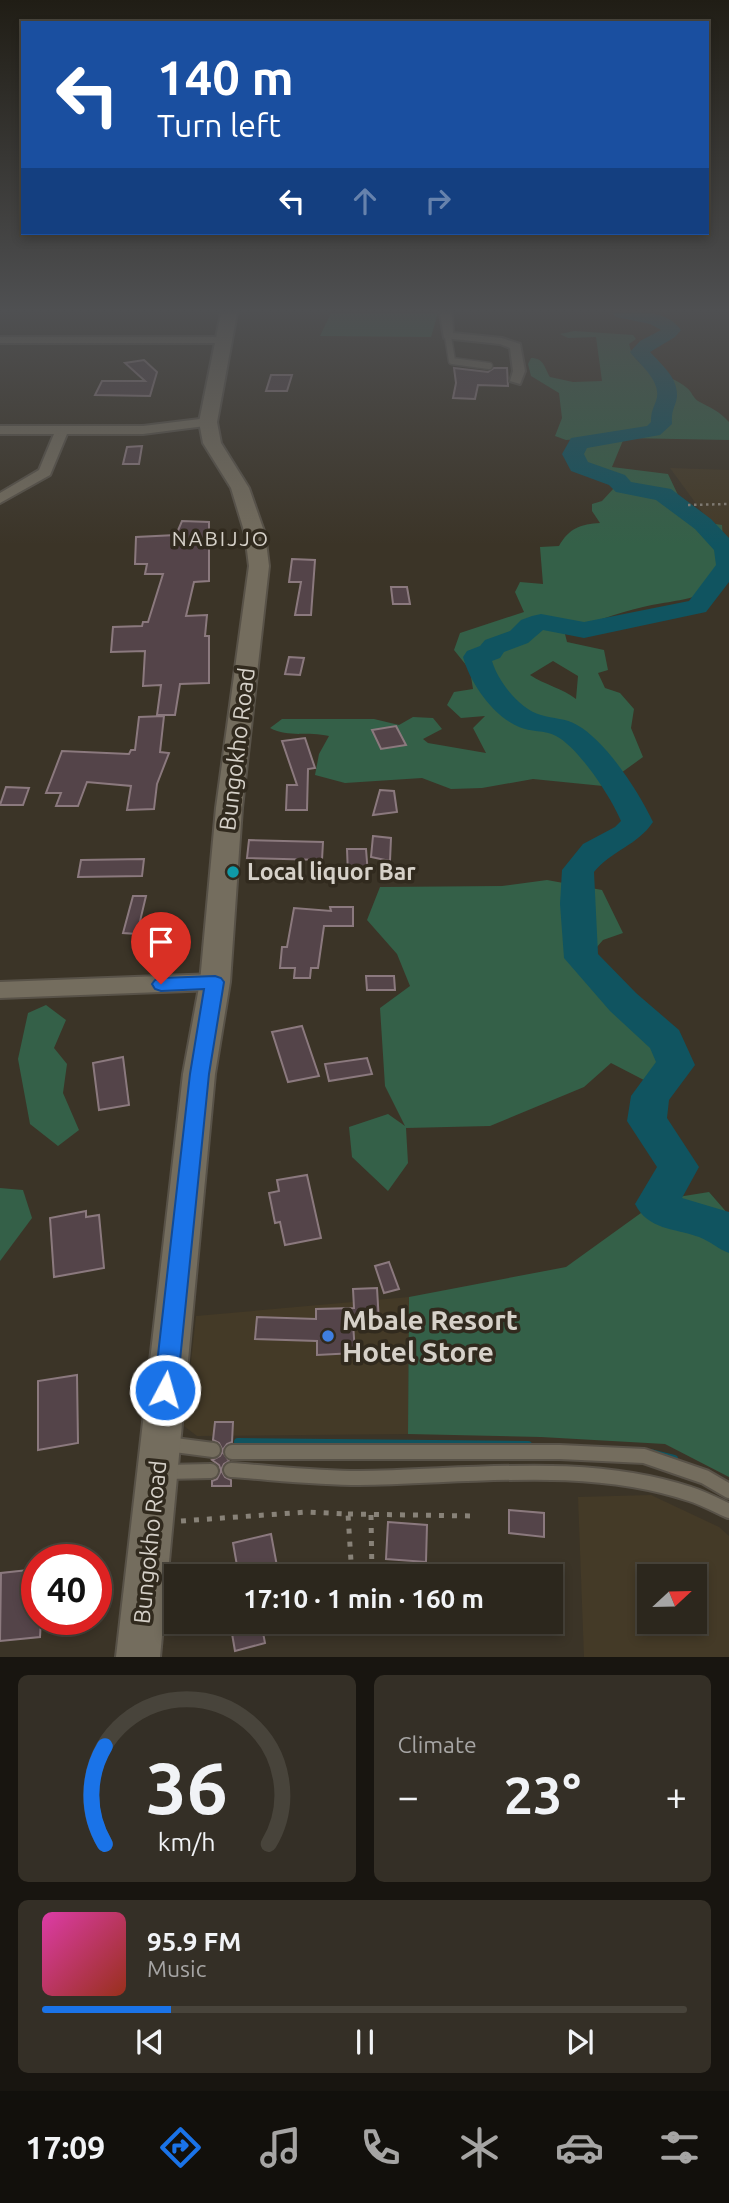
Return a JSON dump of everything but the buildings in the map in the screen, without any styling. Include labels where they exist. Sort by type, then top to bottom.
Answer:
[{"type":"street","name":"Bungokho Road","points":[[138,1657],[200,1074],[215,982],[229,808],[259,566],[255,534],[240,488],[212,443],[208,422],[214,390]]},
{"type":"street","points":[[0,430],[143,430],[208,422]]},
{"type":"street","points":[[0,499],[45,472],[62,430]]},
{"type":"street","points":[[0,990],[215,982]]},
{"type":"lane","points":[[159,1443],[213,1450]]},
{"type":"lane","points":[[232,1451],[560,1452],[644,1456],[705,1477],[729,1491]]},
{"type":"lane","points":[[231,1470],[355,1478],[539,1475],[646,1482],[689,1493],[729,1511]]},
{"type":"lane","points":[[156,1472],[211,1471]]},
{"type":"path","points":[[688,505],[729,504]]},
{"type":"path","points":[[151,1523],[307,1512],[474,1516]]},
{"type":"path","points":[[348,1514],[351,1564]]},
{"type":"path","points":[[371,1515],[372,1564]]},
{"type":"shaded area","points":[[670,468],[729,470],[729,551],[716,531]]},
{"type":"shaded area","points":[[409,1297],[408,1434],[197,1436],[184,1426],[196,1316]]},
{"type":"shaded area","points":[[651,1495],[719,1527],[729,1536],[729,1657],[584,1657],[578,1497]]},
{"type":"green space","points":[[555,390],[689,390],[696,400],[718,412],[729,422],[729,440],[624,438],[612,467],[668,474],[690,520],[722,525],[723,551],[720,570],[714,583],[694,597],[633,609],[564,630],[567,642],[604,650],[608,670],[598,673],[605,688],[620,693],[634,709],[631,728],[643,757],[603,786],[533,779],[482,788],[451,789],[422,778],[345,783],[315,775],[319,754],[329,736],[291,734],[270,728],[282,719],[374,719],[399,725],[413,717],[433,718],[442,729],[423,739],[428,743],[486,753],[473,728],[485,716],[461,718],[447,705],[454,692],[473,689],[470,670],[454,650],[460,633],[524,612],[515,592],[520,582],[543,584],[540,547],[559,546],[576,528],[600,523],[592,511],[592,504],[602,501],[614,488],[610,481],[581,471],[569,455],[569,446],[586,444],[602,437],[566,440],[555,436],[562,418],[559,393]],"holes":[[[553,661],[578,676],[576,699],[565,692],[530,675]]]},
{"type":"green space","points":[[547,880],[602,890],[623,933],[603,940],[590,955],[627,1022],[686,1057],[669,1093],[611,1063],[584,1087],[490,1126],[406,1128],[408,1163],[388,1191],[352,1157],[349,1127],[388,1114],[405,1126],[385,1086],[380,1008],[410,986],[397,954],[367,920],[380,887],[502,886]]},
{"type":"green space","points":[[46,1005],[66,1020],[54,1048],[67,1064],[63,1093],[79,1130],[58,1146],[30,1124],[18,1059],[28,1013]]},
{"type":"green space","points":[[0,1188],[23,1190],[32,1218],[0,1261]]},
{"type":"green space","points":[[709,1192],[729,1215],[729,1477],[665,1444],[541,1437],[408,1434],[409,1297],[566,1267],[659,1200]]},
{"type":"waterway","points":[[666,390],[667,400],[661,408],[662,424],[653,431],[579,443],[573,454],[579,466],[617,480],[624,487],[663,494],[703,524],[726,549],[728,565],[704,601],[697,607],[584,630],[541,622],[530,626],[519,637],[494,646],[490,652],[477,657],[489,684],[521,717],[538,724],[562,728],[574,737],[614,780],[637,822],[626,834],[594,851],[578,870],[577,904],[581,958],[623,1002],[666,1040],[676,1065],[650,1096],[647,1121],[679,1167],[656,1204],[665,1210],[712,1223],[729,1235]]},
{"type":"waterway","points":[[238,1442],[528,1445]]},
{"type":"waterway","points":[[650,1453],[674,1459]]},
{"type":"place","name":"Local liquor Bar","points":[[233,872]]},
{"type":"place","name":"Mbale Resort Hotel Store","points":[[328,1336]]},
{"type":"district","name":"NABIJJO","points":[[221,539]]},
{"type":"route","points":[[161,984],[215,982],[200,1074],[165,1390]]}]
